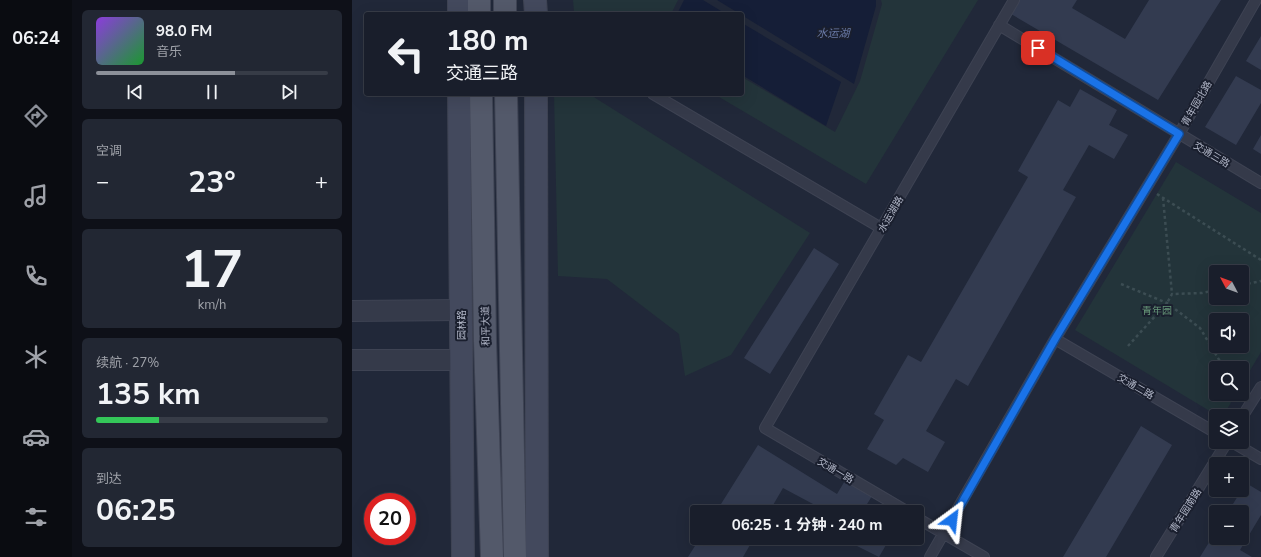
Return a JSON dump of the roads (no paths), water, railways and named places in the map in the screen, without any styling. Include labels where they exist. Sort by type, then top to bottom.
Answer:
[{"type":"main road","points":[[459,0],[459,12]]},
{"type":"main road","points":[[479,0],[479,12]]},
{"type":"main road","points":[[505,0],[505,12]]},
{"type":"main road","points":[[535,0],[536,12]]},
{"type":"main road","name":"园林路","points":[[459,96],[463,557]]},
{"type":"main road","name":"和平大道","points":[[481,96],[485,342],[492,557]]},
{"type":"main road","points":[[506,96],[515,557]]},
{"type":"main road","points":[[536,96],[537,557]]},
{"type":"street","points":[[352,311],[461,310]]},
{"type":"street","points":[[352,360],[462,360]]},
{"type":"lane","name":"水运湖路","points":[[765,428],[1014,0]]},
{"type":"lane","name":"青年园北路","points":[[930,557],[1055,339],[1179,134],[1256,0]]},
{"type":"lane","name":"交通三路","points":[[999,25],[1261,183]]},
{"type":"lane","points":[[656,96],[881,228]]},
{"type":"lane","name":"交通二路","points":[[1055,339],[1209,428]]},
{"type":"lane","points":[[1247,409],[1261,386]]},
{"type":"lane","name":"交通一路","points":[[765,428],[896,505]]},
{"type":"lane","name":"青年园南路","points":[[1156,557],[1223,449]]},
{"type":"lane","points":[[1244,449],[1261,459]]},
{"type":"lane","points":[[924,522],[984,557]]},
{"type":"water","points":[[684,0],[703,0],[723,12],[678,12]]},
{"type":"water","name":"水运湖","points":[[717,0],[876,0],[876,6],[854,84],[744,17],[744,12],[737,12]]},
{"type":"water","points":[[744,24],[841,82],[826,126],[744,76]]},
{"type":"park label","name":"青年园","points":[[1157,310]]}]
